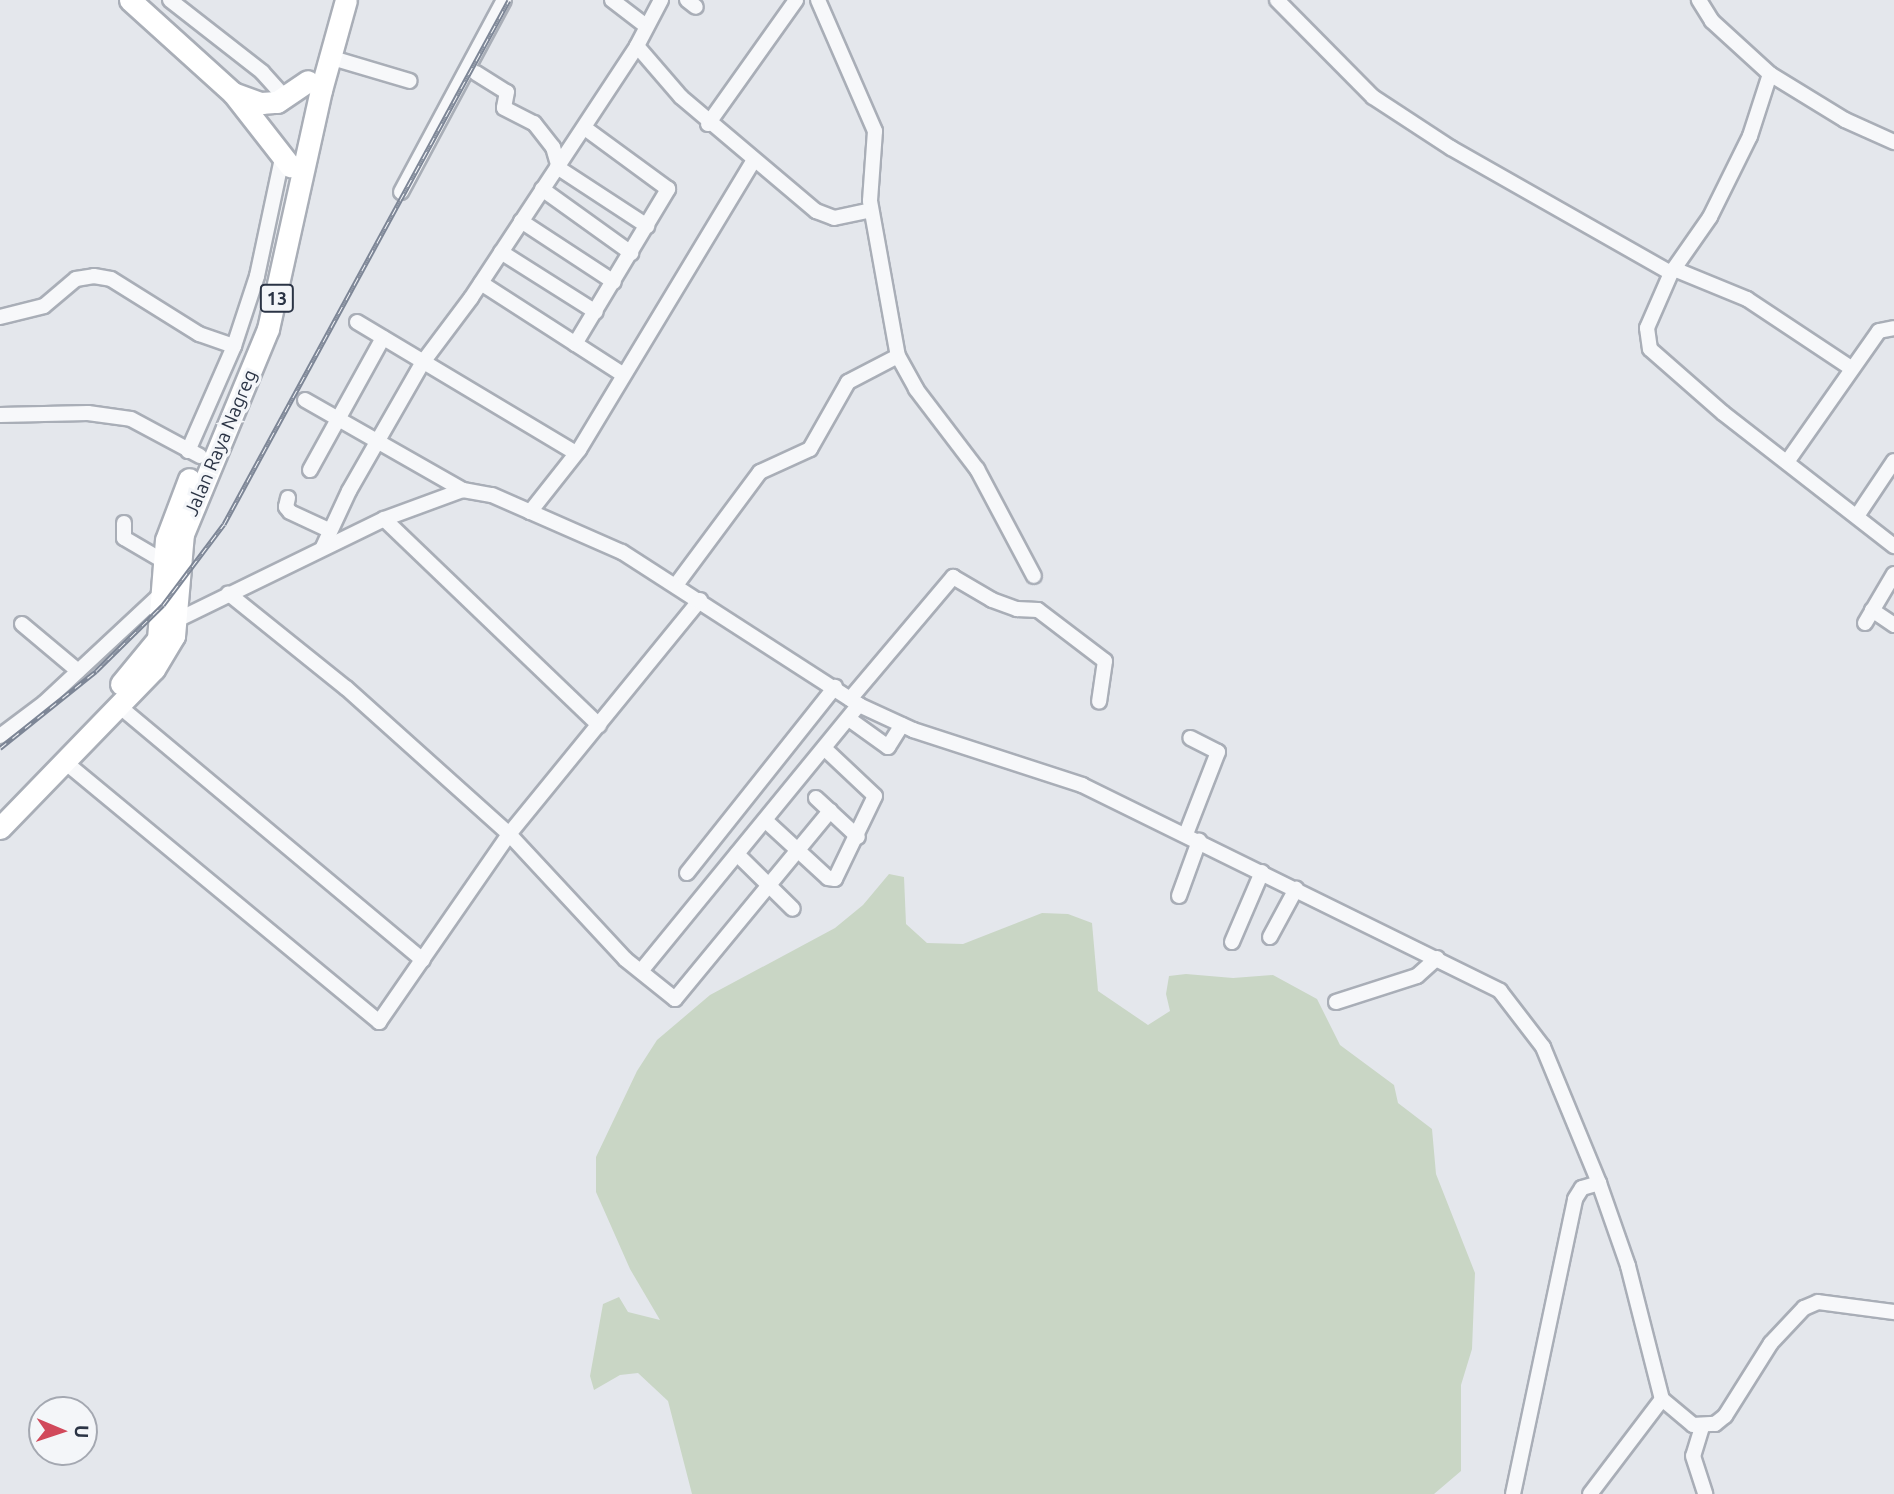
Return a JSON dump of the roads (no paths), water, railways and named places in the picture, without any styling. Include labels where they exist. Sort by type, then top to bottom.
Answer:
[{"type":"highway","points":[[130,0],[233,93],[286,162]]},
{"type":"highway","name":"Jalan Raya Nagreg","points":[[0,808],[150,652],[170,623],[163,593],[163,561],[175,508],[194,453],[256,319],[275,250],[286,162],[334,0]]},
{"type":"highway","name":"Jalan Raya Nagreg","points":[[0,828],[159,663],[170,623],[183,534],[268,330],[329,57],[346,0]]},
{"type":"highway","points":[[233,93],[261,103],[286,99],[308,81]]},
{"type":"street","points":[[401,192],[472,70],[504,0]]},
{"type":"street","points":[[612,0],[646,26]]},
{"type":"street","points":[[323,547],[329,530],[376,442],[423,362],[481,284],[557,166],[585,128],[638,47],[661,0]]},
{"type":"street","points":[[708,124],[796,0]]},
{"type":"street","points":[[1276,0],[1373,97],[1451,148],[1673,271],[1747,299],[1851,368]]},
{"type":"street","points":[[1699,0],[1712,21],[1770,74],[1845,120],[1894,142]]},
{"type":"street","points":[[173,1],[268,77],[286,99]]},
{"type":"street","points":[[821,1],[828,30],[874,131],[870,210],[898,356],[916,389],[977,468],[1034,576]]},
{"type":"street","points":[[638,47],[708,124],[825,216],[845,217],[870,210]]},
{"type":"street","points":[[329,57],[410,81]]},
{"type":"street","points":[[472,70],[508,92],[504,108],[534,123],[553,147],[557,166],[647,226]]},
{"type":"street","points":[[1770,74],[1750,136],[1710,217],[1673,271],[1647,328],[1647,344],[1787,462],[1894,546]]},
{"type":"street","points":[[575,344],[668,187],[585,128]]},
{"type":"street","points":[[530,512],[576,453],[753,161]]},
{"type":"street","points":[[0,415],[88,413],[131,419],[194,453],[234,346],[260,265],[286,162]]},
{"type":"street","points":[[542,189],[631,253]]},
{"type":"street","points":[[521,221],[614,282]]},
{"type":"street","points":[[501,252],[596,312]]},
{"type":"street","points":[[0,317],[44,306],[76,279],[94,276],[111,279],[198,334],[234,346]]},
{"type":"street","points":[[481,284],[622,374]]},
{"type":"street","points":[[357,322],[576,453]]},
{"type":"street","points":[[1787,462],[1881,329],[1894,328]]},
{"type":"street","points":[[310,470],[383,338]]},
{"type":"street","points":[[677,585],[756,476],[810,449],[848,382],[898,356]]},
{"type":"street","points":[[305,400],[463,490],[492,495],[622,552],[855,702],[902,725],[1083,785],[1500,991],[1543,1047],[1599,1183],[1628,1266],[1662,1399],[1683,1419],[1702,1427]]},
{"type":"street","points":[[1857,516],[1891,471]]},
{"type":"street","points":[[170,623],[384,519],[463,490]]},
{"type":"street","points":[[288,498],[286,507],[290,512],[329,530]]},
{"type":"street","points":[[384,519],[599,725]]},
{"type":"street","points":[[124,523],[124,538],[163,561]]},
{"type":"street","points":[[1894,574],[1868,616],[1894,625]]},
{"type":"street","points":[[641,971],[849,719],[855,702],[953,577],[1009,606],[1038,610],[1105,661],[1099,702]]},
{"type":"street","points":[[0,736],[78,671],[163,593]]},
{"type":"street","points":[[228,593],[346,688],[509,834],[669,997],[680,996],[830,811]]},
{"type":"street","points":[[65,762],[379,1022],[509,834],[700,600]]},
{"type":"street","points":[[22,624],[78,671]]},
{"type":"street","points":[[687,873],[835,687]]},
{"type":"street","points":[[119,706],[424,960]]},
{"type":"street","points":[[849,719],[888,747],[902,725]]},
{"type":"street","points":[[1179,896],[1192,837],[1218,752],[1190,738]]},
{"type":"street","points":[[766,821],[798,853],[835,879],[858,837],[875,796],[824,748]]},
{"type":"street","points":[[816,797],[858,837]]},
{"type":"street","points":[[737,854],[793,909]]},
{"type":"street","points":[[1232,942],[1262,872]]},
{"type":"street","points":[[1270,937],[1296,889]]},
{"type":"street","points":[[1336,1002],[1417,976],[1437,958]]},
{"type":"street","points":[[1513,1494],[1573,1208],[1582,1188],[1599,1183]]},
{"type":"street","points":[[1705,1494],[1693,1456],[1702,1427],[1725,1416],[1771,1343],[1804,1308],[1818,1302],[1894,1312]]},
{"type":"street","points":[[1590,1494],[1662,1399]]},
{"type":"railway","points":[[0,748],[96,671],[163,605],[224,524],[509,0]]}]
